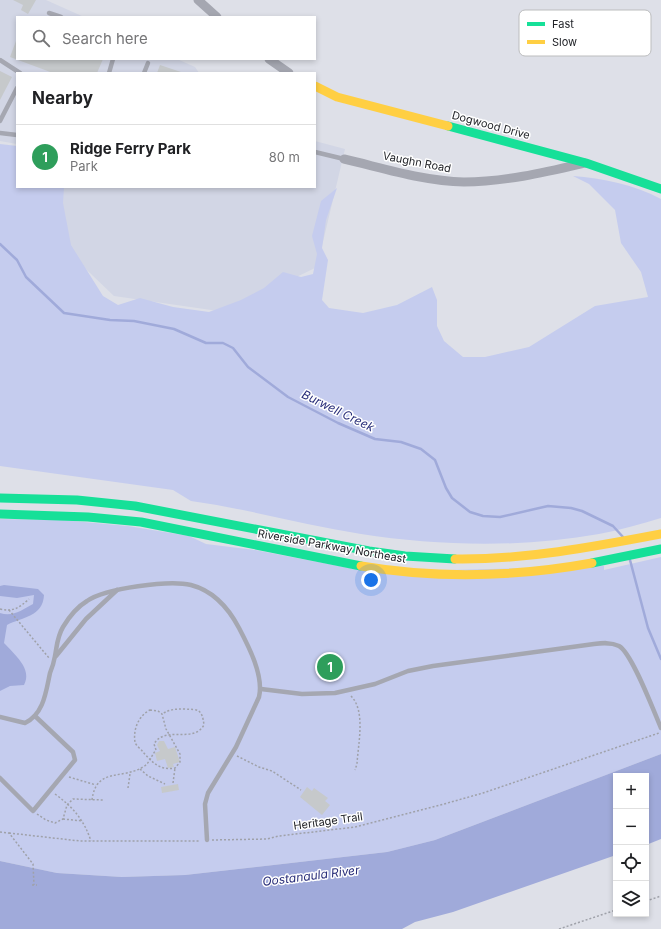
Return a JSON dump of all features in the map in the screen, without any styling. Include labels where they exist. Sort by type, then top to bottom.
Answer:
[{"type":"main road","name":"Dogwood Drive","points":[[316,86],[337,97],[586,163],[661,189]]},
{"type":"main road","name":"Riverside Parkway Northeast","points":[[0,498],[111,502],[191,516],[346,547],[417,557],[499,558],[557,554],[661,534]]},
{"type":"main road","name":"Riverside Parkway Northeast","points":[[0,514],[110,518],[188,531],[344,563],[449,575],[534,572],[602,562],[661,550]]},
{"type":"street","points":[[198,0],[216,16]]},
{"type":"street","points":[[270,60],[288,72]]},
{"type":"street","name":"Vaughn Road","points":[[344,159],[424,178],[464,182],[525,175],[586,163]]},
{"type":"lane","points":[[49,13],[58,16]]},
{"type":"lane","points":[[0,60],[18,72]]},
{"type":"lane","points":[[109,72],[113,60]]},
{"type":"lane","points":[[144,72],[148,63]]},
{"type":"lane","points":[[0,121],[16,90]]},
{"type":"lane","points":[[0,133],[16,135]]},
{"type":"lane","name":"Vaughn Road","points":[[316,152],[344,159]]},
{"type":"lane","points":[[188,531],[191,516]]},
{"type":"lane","points":[[56,656],[57,639],[61,629],[78,607],[88,600],[117,590],[155,585],[190,585],[215,597],[228,609],[245,639],[261,689],[260,697],[232,754],[208,793],[205,804],[207,840]]},
{"type":"lane","points":[[0,717],[10,721],[25,723],[35,716],[41,705],[56,656],[86,619],[117,590]]},
{"type":"lane","points":[[261,689],[302,694],[320,694],[346,691],[375,684],[408,671],[433,666],[594,644],[612,643],[619,646],[630,658],[661,728]]},
{"type":"lane","points":[[0,778],[33,811],[75,760],[73,752],[35,716]]},
{"type":"path","points":[[0,609],[9,610],[18,608],[29,599]]},
{"type":"path","points":[[9,610],[53,663]]},
{"type":"path","points":[[346,691],[356,700],[360,714],[357,764],[355,770]]},
{"type":"path","points":[[92,800],[96,785],[100,780],[110,776],[130,774],[150,762],[156,750],[154,744],[157,738],[170,733],[190,734],[199,731],[204,725],[199,712],[194,708],[178,708],[162,714]]},
{"type":"path","points":[[173,783],[175,768],[180,762],[180,754],[166,729],[162,714],[156,710],[150,710],[135,727],[136,744],[150,762],[165,768],[175,768]]},
{"type":"path","name":"Heritage Trail","points":[[0,832],[91,841],[207,840],[267,839],[279,836],[355,827],[483,793],[661,732]]},
{"type":"path","points":[[232,754],[259,767],[272,771],[301,790]]},
{"type":"path","points":[[140,769],[148,776],[165,784]]},
{"type":"path","points":[[128,788],[130,774]]},
{"type":"path","points":[[62,775],[96,785]]},
{"type":"path","points":[[50,790],[68,803],[83,821],[91,841]]},
{"type":"path","points":[[63,819],[69,802],[76,799],[103,800]]},
{"type":"path","points":[[33,811],[50,822],[56,823],[63,819],[83,821]]},
{"type":"path","points":[[9,833],[33,864],[34,885]]},
{"type":"path","points":[[649,900],[661,896]]},
{"type":"path","points":[[559,929],[613,911]]},
{"type":"shaded area","points":[[0,0],[46,0],[82,16],[16,16],[16,60],[179,60],[195,67],[198,72],[16,72],[16,144],[0,141]]},
{"type":"shaded area","points":[[316,141],[345,149],[317,267],[225,312],[114,296],[67,251],[61,188],[316,188]]},
{"type":"shaded area","points":[[0,144],[16,146],[16,188],[64,188],[63,203],[71,245],[103,296],[118,305],[140,298],[173,307],[209,312],[241,300],[264,288],[283,272],[301,277],[313,274],[317,254],[312,236],[321,201],[337,188],[326,220],[322,248],[328,260],[322,300],[329,308],[363,313],[397,305],[432,287],[437,300],[437,326],[444,341],[463,357],[485,357],[529,347],[595,306],[648,297],[641,272],[621,243],[615,210],[589,184],[573,176],[595,178],[618,183],[661,199],[661,518],[599,534],[540,542],[480,544],[420,541],[361,534],[234,508],[191,501],[173,490],[0,466]]},
{"type":"shaded area","points":[[0,519],[62,520],[128,526],[189,536],[206,544],[255,550],[370,572],[604,566],[604,570],[661,557],[661,754],[435,840],[387,852],[185,875],[122,877],[57,873],[0,861]]},
{"type":"water","points":[[4,585],[38,589],[44,595],[43,602],[36,612],[7,625],[4,643],[21,662],[26,673],[26,679],[24,685],[10,686],[0,691],[0,613],[9,614],[17,612],[33,604],[34,595],[17,598],[0,596],[0,586]]},
{"type":"water","name":"Oostanaula River","points":[[661,754],[661,839],[649,844],[649,773],[613,773],[613,856],[453,912],[415,922],[402,929],[0,929],[0,861],[57,873],[122,877],[185,875],[387,852],[435,840]]},
{"type":"building","points":[[13,0],[36,0],[28,14],[21,10],[23,5]]},
{"type":"building","points":[[16,41],[16,59],[10,57]]},
{"type":"building","points":[[18,60],[103,60],[97,72],[50,72]]},
{"type":"building","points":[[160,65],[181,72],[157,72]]},
{"type":"building","points":[[0,71],[12,77],[0,100]]},
{"type":"building","points":[[159,741],[164,741],[168,749],[175,747],[180,762],[173,764],[174,767],[168,768],[165,759],[157,761],[155,753],[160,751],[157,745]]},
{"type":"building","points":[[178,784],[179,790],[162,793],[161,787]]},
{"type":"building","points":[[307,787],[312,791],[314,788],[328,798],[325,801],[330,805],[322,815],[300,797]]},
{"type":"waterway","name":"Burwell Creek","points":[[0,244],[17,260],[26,277],[64,313],[110,320],[134,321],[174,329],[206,343],[223,343],[233,348],[248,367],[288,397],[338,423],[375,439],[401,442],[421,449],[435,460],[446,488],[452,498],[470,512],[483,516],[500,517],[548,506],[571,508],[582,511],[613,526],[623,537]]},
{"type":"waterway","name":"Burwell Creek","points":[[630,560],[648,628],[661,659]]},
{"type":"traffic: fast","points":[[448,126],[586,163],[661,189]]},
{"type":"traffic: fast","points":[[0,498],[77,500],[135,506],[369,551],[405,556],[455,559]]},
{"type":"traffic: fast","points":[[0,514],[88,517],[141,522],[361,566]]},
{"type":"traffic: fast","points":[[592,563],[661,549]]},
{"type":"traffic: slow","points":[[316,86],[337,97],[448,126]]},
{"type":"traffic: slow","points":[[455,559],[481,559],[558,552],[661,534]]},
{"type":"traffic: slow","points":[[361,566],[419,573],[476,575],[505,574],[563,568],[592,563]]},
{"type":"place","name":"Ridge Ferry Park","points":[[330,667]]}]
